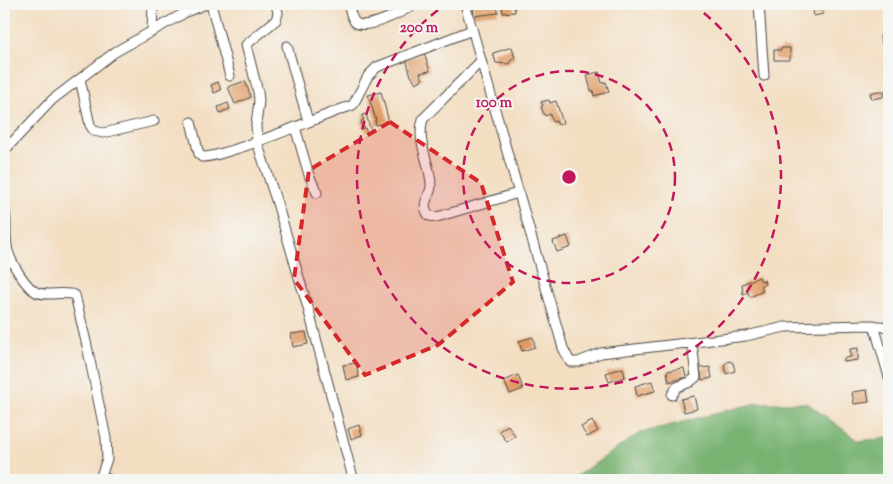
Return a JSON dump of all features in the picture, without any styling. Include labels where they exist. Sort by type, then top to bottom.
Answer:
[{"type":"street","points":[[152,32],[153,4]]},
{"type":"street","points":[[4,151],[52,100],[115,52],[188,11],[206,4]]},
{"type":"street","points":[[211,4],[230,76]]},
{"type":"street","points":[[276,4],[278,13],[276,20],[246,45],[258,92],[257,142],[305,298],[353,478]]},
{"type":"street","points":[[348,4],[354,22],[358,25],[367,25],[392,16],[414,4]]},
{"type":"street","points":[[465,4],[563,348],[570,362],[578,362],[601,353],[746,336],[785,326],[889,326]]},
{"type":"street","points":[[759,4],[764,76]]},
{"type":"street","points":[[889,26],[885,38],[889,46]]},
{"type":"street","points":[[192,122],[199,154],[202,157],[257,142],[308,121],[353,106],[368,76],[377,67],[472,30]]},
{"type":"street","points":[[287,46],[308,121]]},
{"type":"street","points":[[481,61],[422,118],[423,151],[432,185],[426,199],[425,210],[429,216],[433,217],[518,193]]},
{"type":"street","points":[[80,79],[90,126],[94,131],[104,134],[154,120]]},
{"type":"street","points":[[295,127],[309,174],[317,193]]},
{"type":"street","points":[[4,205],[8,252],[26,285],[38,293],[65,292],[74,295],[88,346],[106,438],[107,459],[101,476],[111,480]]},
{"type":"street","points":[[874,325],[889,377]]},
{"type":"street","points":[[672,395],[677,388],[696,377],[692,343]]},
{"type":"highlighted area","points":[[390,122],[481,183],[513,282],[438,345],[365,375],[294,279],[309,170]]},
{"type":"green space","points":[[756,403],[807,403],[859,441],[889,438],[889,480],[571,480],[640,433]]},
{"type":"building","points":[[473,4],[497,4],[498,13],[474,16]]},
{"type":"building","points":[[502,4],[514,4],[515,12],[503,13]]},
{"type":"building","points":[[821,4],[823,14],[814,16],[812,5]]},
{"type":"building","points":[[512,47],[515,59],[511,60],[509,64],[496,63],[493,53]]},
{"type":"building","points":[[781,48],[790,48],[790,60],[774,60],[774,50],[781,50]]},
{"type":"building","points":[[424,53],[430,71],[420,73],[423,79],[416,83],[411,76],[406,59]]},
{"type":"building","points":[[599,72],[602,83],[606,82],[609,92],[594,96],[587,75]]},
{"type":"building","points":[[245,81],[251,97],[235,104],[228,87]]},
{"type":"building","points":[[218,82],[221,90],[214,93],[211,85]]},
{"type":"building","points":[[885,91],[885,94],[883,94],[883,97],[872,99],[870,93]]},
{"type":"building","points":[[381,92],[389,122],[376,125],[368,95]]},
{"type":"building","points":[[549,100],[550,103],[556,101],[563,123],[558,125],[556,121],[553,122],[550,114],[545,116],[541,102]]},
{"type":"building","points":[[228,103],[230,109],[220,113],[218,107]]},
{"type":"building","points":[[366,114],[371,131],[367,133],[361,121],[364,120],[362,115]]},
{"type":"building","points":[[567,236],[571,247],[557,252],[553,241]]},
{"type":"building","points":[[759,277],[761,281],[764,280],[765,284],[761,285],[763,291],[750,297],[748,292],[743,294],[742,284]]},
{"type":"building","points":[[306,332],[308,344],[293,347],[291,334]]},
{"type":"building","points":[[533,337],[535,347],[522,351],[519,341]]},
{"type":"building","points":[[858,348],[858,360],[844,362],[844,358],[851,357],[850,349]]},
{"type":"building","points":[[729,361],[733,363],[735,371],[726,374],[724,365]]},
{"type":"building","points":[[356,363],[359,377],[346,380],[343,365]]},
{"type":"building","points":[[710,367],[712,378],[702,380],[700,368]]},
{"type":"building","points":[[623,368],[625,377],[609,382],[606,373]]},
{"type":"building","points":[[684,368],[686,377],[669,382],[667,371]]},
{"type":"building","points":[[518,375],[523,389],[510,394],[504,381]]},
{"type":"building","points":[[652,381],[655,391],[637,396],[635,386]]},
{"type":"building","points":[[867,390],[869,402],[854,404],[852,392]]},
{"type":"building","points":[[694,396],[697,409],[684,412],[681,399]]},
{"type":"building","points":[[592,421],[598,431],[587,437],[581,427]]},
{"type":"building","points":[[359,425],[362,435],[351,439],[348,429]]},
{"type":"building","points":[[508,425],[515,436],[507,442],[499,431]]}]
